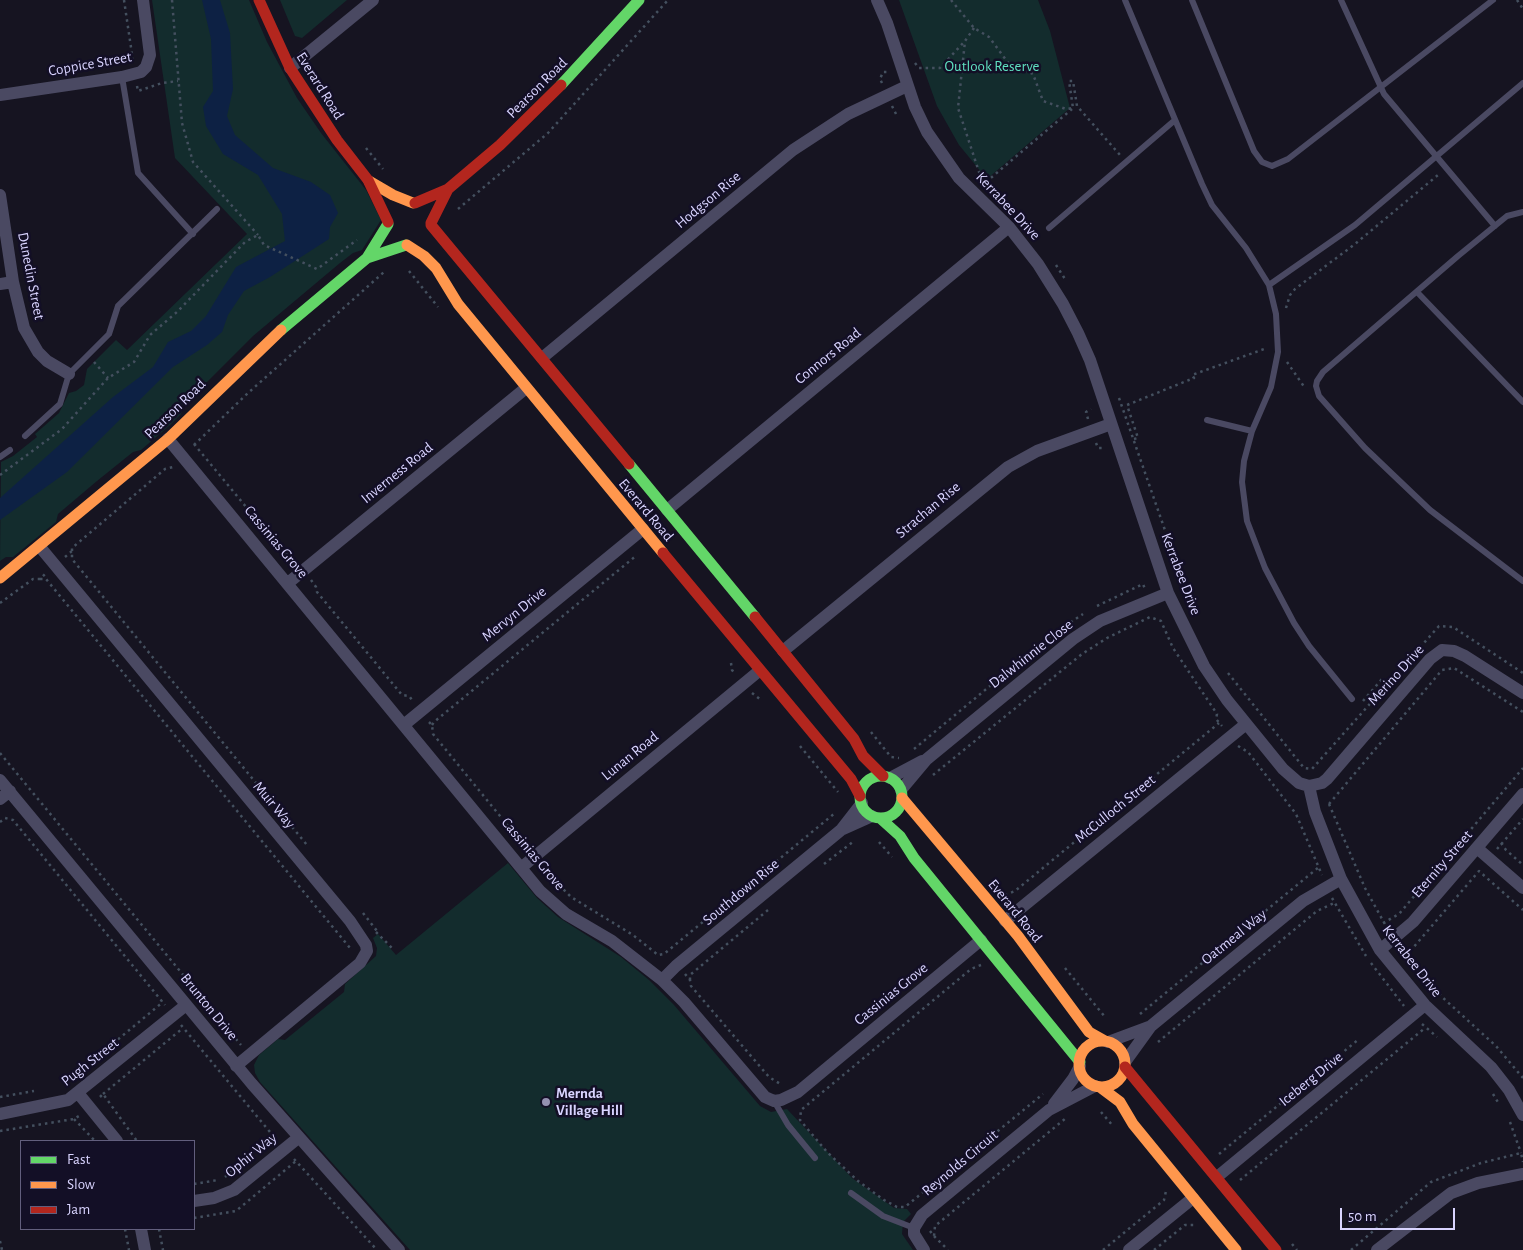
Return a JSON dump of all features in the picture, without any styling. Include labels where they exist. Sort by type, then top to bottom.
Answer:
[{"type":"street","name":"Coppice Street","points":[[0,95],[122,77],[141,72],[149,62],[149,43],[143,0]]},
{"type":"street","name":"Everard Road","points":[[259,0],[290,68],[336,140],[368,180],[388,223]]},
{"type":"street","points":[[290,68],[373,0]]},
{"type":"street","name":"Pearson Road","points":[[414,203],[448,189],[540,108],[639,0]]},
{"type":"street","name":"Kerrabee Drive","points":[[877,0],[887,23],[907,86],[927,132],[959,178],[1009,227],[1038,264],[1063,304],[1090,360],[1168,592],[1204,666],[1246,724],[1292,778],[1303,786],[1309,786],[1315,812],[1341,879],[1380,950],[1425,1005],[1491,1067],[1520,1101],[1523,1115]]},
{"type":"street","name":"Hodgson Rise","points":[[542,358],[793,150],[848,114],[907,86]]},
{"type":"street","name":"Everard Road","points":[[368,180],[393,195],[414,203]]},
{"type":"street","name":"Pearson Road","points":[[431,224],[448,189]]},
{"type":"street","name":"Dunedin Street","points":[[0,195],[6,283],[28,337],[47,361],[70,374]]},
{"type":"street","points":[[414,203],[426,210],[431,224],[424,240],[406,245],[393,238],[388,223],[394,209],[400,205],[414,203]]},
{"type":"street","name":"Pearson Road","points":[[0,578],[40,547],[168,439],[258,350],[367,258],[388,223]]},
{"type":"street","name":"Everard Road","points":[[431,224],[784,651],[854,739],[863,756],[886,777]]},
{"type":"street","name":"Connors Road","points":[[667,510],[1009,227]]},
{"type":"street","name":"Everard Road","points":[[406,245],[424,256],[436,268],[458,304],[526,388],[759,671],[851,779],[861,800]]},
{"type":"street","name":"Pearson Road","points":[[367,258],[406,245]]},
{"type":"street","name":"Inverness Road","points":[[288,583],[526,388]]},
{"type":"street","name":"Strachan Rise","points":[[784,651],[1008,467],[1037,451],[1111,424]]},
{"type":"street","name":"Cassinias Grove","points":[[168,439],[554,904],[612,941],[662,980],[684,1002],[761,1093],[774,1101],[791,1096],[981,940]]},
{"type":"street","name":"Mervyn Drive","points":[[405,724],[642,529]]},
{"type":"street","name":"Muir Way","points":[[40,547],[350,921],[366,945],[367,952],[360,963],[236,1066]]},
{"type":"street","points":[[702,600],[726,581]]},
{"type":"street","name":"Dalwhinnie Close","points":[[902,794],[927,759],[1073,639],[1100,621],[1168,592]]},
{"type":"street","name":"Merino Drive","points":[[1309,786],[1322,783],[1327,779],[1430,659],[1442,650],[1454,651],[1465,656],[1523,693]]},
{"type":"street","name":"Lunan Road","points":[[522,867],[759,671]]},
{"type":"street","name":"McCulloch Street","points":[[1005,921],[1246,724]]},
{"type":"street","name":"Dalwhinnie Close","points":[[886,777],[927,759]]},
{"type":"street","points":[[876,817],[887,817],[898,810],[902,794],[886,777],[876,776],[865,783],[861,800],[876,817],[900,836],[914,858],[1080,1064],[1085,1079],[1116,1099],[1127,1110],[1133,1124],[1236,1250]]},
{"type":"street","name":"Brunton Drive","points":[[0,780],[5,795],[298,1138],[399,1250]]},
{"type":"street","name":"Everard Road","points":[[902,794],[1005,921],[1089,1032],[1106,1042]]},
{"type":"street","name":"Eternity Street","points":[[1380,950],[1413,922],[1523,794]]},
{"type":"street","name":"Southdown Rise","points":[[662,980],[676,966],[841,830],[861,800]]},
{"type":"street","name":"Southdown Rise","points":[[841,830],[876,817]]},
{"type":"street","points":[[1477,848],[1523,888]]},
{"type":"street","name":"Oatmeal Way","points":[[1125,1064],[1151,1026],[1303,902],[1326,886],[1341,879]]},
{"type":"street","name":"Pugh Street","points":[[0,1114],[56,1104],[78,1093],[186,1005]]},
{"type":"street","name":"Iceberg Drive","points":[[1216,1177],[1414,1016],[1425,1005]]},
{"type":"street","name":"Oatmeal Way","points":[[1106,1042],[1151,1026]]},
{"type":"street","points":[[1080,1064],[1085,1049],[1091,1044],[1106,1042],[1120,1049],[1125,1064],[1276,1250]]},
{"type":"street","name":"Reynolds Circuit","points":[[916,1223],[1049,1110],[1067,1088],[1080,1064]]},
{"type":"street","points":[[1098,1086],[1107,1086],[1119,1080],[1125,1064]]},
{"type":"street","name":"Reynolds Circuit","points":[[1049,1110],[1098,1086]]},
{"type":"street","points":[[78,1093],[116,1140]]},
{"type":"street","name":"Ophir Way","points":[[195,1201],[219,1196],[234,1190],[298,1138]]},
{"type":"street","points":[[1377,1250],[1451,1192],[1478,1183],[1523,1174]]},
{"type":"street","points":[[1129,1250],[1193,1198]]},
{"type":"street","points":[[916,1223],[915,1238],[924,1250]]},
{"type":"street","points":[[141,1230],[145,1250]]},
{"type":"lane","points":[[1125,0],[1212,205],[1246,248],[1269,285],[1276,314],[1278,352],[1270,389],[1252,431],[1244,461],[1242,482],[1246,521],[1253,540],[1294,623],[1309,646],[1352,699]]},
{"type":"lane","points":[[1192,0],[1254,150],[1262,162],[1272,166],[1281,164],[1493,0]]},
{"type":"lane","points":[[1341,0],[1379,87],[1393,107],[1495,226]]},
{"type":"lane","points":[[122,77],[138,173],[192,234]]},
{"type":"lane","points":[[1269,285],[1349,230],[1523,83]]},
{"type":"lane","points":[[1049,228],[1175,120]]},
{"type":"lane","points":[[25,436],[60,404],[70,374],[108,334],[118,306],[217,209]]},
{"type":"lane","points":[[1523,212],[1507,216],[1323,372],[1317,381],[1317,390],[1334,414],[1365,448],[1430,510],[1523,582]]},
{"type":"lane","points":[[1416,292],[1523,402]]},
{"type":"lane","points":[[1207,420],[1252,431]]},
{"type":"lane","points":[[0,457],[10,450]]},
{"type":"lane","points":[[774,1101],[788,1125],[815,1158]]},
{"type":"lane","points":[[851,1193],[883,1216],[916,1223]]},
{"type":"path","points":[[172,0],[180,106],[193,162],[258,234],[264,244],[313,269],[321,267],[350,246],[366,229],[379,238]]},
{"type":"path","points":[[437,209],[447,217],[548,133],[668,0]]},
{"type":"path","points":[[952,0],[974,28],[989,37],[1009,64],[1033,74],[1043,101],[1066,109],[1073,108]]},
{"type":"path","points":[[1517,0],[1523,9]]},
{"type":"path","points":[[918,68],[940,68],[965,41],[974,28]]},
{"type":"path","points":[[965,41],[958,108],[980,175],[1019,214],[1031,230]]},
{"type":"path","points":[[1073,108],[1069,81],[1073,80],[1077,106],[1118,154],[1127,160]]},
{"type":"path","points":[[986,182],[1073,108]]},
{"type":"path","points":[[366,147],[389,175]]},
{"type":"path","points":[[1286,311],[1287,301],[1295,289],[1355,244],[1445,169]]},
{"type":"path","points":[[0,475],[62,429],[108,378],[134,362],[150,335],[177,312],[245,242],[258,234]]},
{"type":"path","points":[[1055,262],[1069,285]]},
{"type":"path","points":[[309,847],[72,559],[72,548],[166,469],[172,468],[241,399],[390,266]]},
{"type":"path","points":[[409,271],[443,312]]},
{"type":"path","points":[[1120,400],[1086,410],[1098,448],[1102,449],[1138,438],[1127,405],[1194,378],[1192,375],[1268,348],[1278,352],[1287,361],[1303,386],[1317,390]]},
{"type":"path","points":[[1287,353],[1287,361]]},
{"type":"path","points":[[89,355],[108,378]]},
{"type":"path","points":[[1118,394],[1193,612]]},
{"type":"path","points":[[194,444],[285,554],[290,554],[316,587],[317,592],[402,695],[409,696],[432,725],[433,734],[518,838],[524,838],[550,870],[550,876],[571,897],[633,935],[658,955],[664,954],[839,810]]},
{"type":"path","points":[[628,542],[637,555]]},
{"type":"path","points":[[40,578],[72,551]]},
{"type":"path","points":[[432,725],[637,555],[643,555]]},
{"type":"path","points":[[0,603],[33,578],[46,579],[353,951]]},
{"type":"path","points":[[1092,609],[1113,596],[1143,584],[1156,619]]},
{"type":"path","points":[[912,750],[1049,637],[1085,613]]},
{"type":"path","points":[[932,776],[1082,654],[1129,626],[1150,617],[1161,621],[1181,662],[1217,714],[1219,723],[1240,748],[1253,758],[1296,814],[1334,903],[1368,959],[1403,1004],[1425,1028],[1441,1040]]},
{"type":"path","points":[[725,655],[732,663],[732,670],[766,705]]},
{"type":"path","points":[[1329,804],[1442,670],[1454,668],[1523,712]]},
{"type":"path","points":[[1226,672],[1304,768],[1312,769],[1316,767],[1387,684],[1382,679],[1358,707],[1352,699]]},
{"type":"path","points":[[1007,894],[1016,891],[1219,723]]},
{"type":"path","points":[[869,730],[891,757],[904,756]]},
{"type":"path","points":[[796,741],[842,797]]},
{"type":"path","points":[[0,753],[249,1055]]},
{"type":"path","points":[[1383,923],[1399,914],[1523,768]]},
{"type":"path","points":[[0,822],[5,818],[13,820],[284,1149],[377,1250]]},
{"type":"path","points":[[1406,956],[1523,819]]},
{"type":"path","points":[[1138,1016],[1319,867]]},
{"type":"path","points":[[1479,871],[1523,910]]},
{"type":"path","points":[[1002,892],[1007,894],[1020,908]]},
{"type":"path","points":[[1151,1048],[1317,911],[1334,903]]},
{"type":"path","points":[[359,908],[378,930]]},
{"type":"path","points":[[664,954],[690,980],[691,986],[769,1077],[780,1082],[801,1110]]},
{"type":"path","points":[[96,1058],[163,1002]]},
{"type":"path","points":[[1395,1010],[1403,1004]]},
{"type":"path","points":[[0,1131],[74,1119],[184,1028]]},
{"type":"path","points":[[1240,1180],[1425,1028]]},
{"type":"path","points":[[1219,1154],[1364,1035]]},
{"type":"path","points":[[0,1098],[35,1091]]},
{"type":"path","points":[[1492,1093],[1501,1106]]},
{"type":"path","points":[[103,1094],[136,1140]]},
{"type":"path","points":[[1116,1099],[1101,1112],[1119,1133]]},
{"type":"path","points":[[934,1236],[935,1226],[1068,1116]]},
{"type":"path","points":[[74,1119],[94,1140]]},
{"type":"path","points":[[1509,1120],[1521,1153]]},
{"type":"path","points":[[195,1184],[222,1180],[273,1136]]},
{"type":"path","points":[[1103,1250],[1164,1200],[1166,1191],[1179,1180]]},
{"type":"path","points":[[1154,1250],[1185,1225],[1194,1225],[1160,1184]]},
{"type":"path","points":[[908,1205],[916,1223],[934,1236],[948,1250]]},
{"type":"path","points":[[125,1230],[129,1250]]},
{"type":"path","points":[[159,1230],[162,1250]]},
{"type":"path","points":[[0,1241],[2,1250]]},
{"type":"green space","points":[[152,0],[249,0],[267,42],[297,98],[321,133],[366,190],[381,220],[362,250],[353,253],[340,263],[253,336],[183,406],[181,414],[169,426],[141,450],[133,452],[97,481],[58,514],[56,522],[13,557],[6,557],[0,561],[1,462],[13,456],[37,437],[35,434],[59,413],[69,393],[76,391],[84,385],[87,369],[116,340],[127,350],[247,234],[175,158]]},
{"type":"green space","points":[[280,0],[347,0],[302,38],[295,36]]},
{"type":"green space","name":"Outlook Reserve","points":[[899,0],[1038,0],[1050,31],[1070,108],[987,179],[959,145],[937,106]]},
{"type":"green space","points":[[508,863],[537,898],[558,917],[621,957],[649,980],[674,1005],[760,1106],[771,1112],[787,1109],[852,1178],[894,1208],[907,1209],[911,1214],[903,1222],[902,1234],[913,1250],[410,1250],[260,1082],[255,1073],[254,1065],[259,1055],[278,1039],[285,1040],[344,992],[345,984],[376,956],[377,948],[373,938],[378,934],[396,955]]},
{"type":"water","points":[[202,0],[220,0],[230,33],[233,89],[227,116],[235,135],[273,168],[311,182],[330,195],[338,213],[330,227],[329,239],[270,277],[244,291],[228,315],[222,332],[207,345],[173,367],[67,472],[0,520],[0,498],[113,397],[153,367],[168,342],[191,331],[206,316],[236,267],[285,241],[282,214],[258,175],[223,154],[206,126],[203,107],[213,91],[211,39]]},
{"type":"traffic: fast","points":[[561,85],[639,0]]},
{"type":"traffic: fast","points":[[367,258],[388,224]]},
{"type":"traffic: fast","points":[[281,330],[367,258],[406,245]]},
{"type":"traffic: fast","points":[[629,464],[755,617]]},
{"type":"traffic: fast","points":[[881,776],[896,782],[902,797],[896,812],[881,818],[866,812],[860,797],[866,782],[881,776]]},
{"type":"traffic: fast","points":[[880,818],[900,836],[914,858],[1080,1062]]},
{"type":"traffic: slow","points":[[369,181],[393,195],[413,203]]},
{"type":"traffic: slow","points":[[407,245],[424,256],[436,268],[458,304],[663,553]]},
{"type":"traffic: slow","points":[[0,578],[168,439],[281,330]]},
{"type":"traffic: slow","points":[[902,798],[1018,936],[1089,1032],[1105,1041]]},
{"type":"traffic: slow","points":[[1102,1041],[1115,1045],[1121,1051],[1125,1064],[1121,1077],[1115,1083],[1102,1087],[1089,1083],[1083,1077],[1079,1064],[1083,1051],[1089,1045],[1102,1041]]},
{"type":"traffic: slow","points":[[1100,1087],[1120,1102],[1133,1124],[1236,1250]]},
{"type":"traffic: jam","points":[[259,0],[290,68],[337,140],[368,180],[388,222]]},
{"type":"traffic: jam","points":[[415,203],[448,189],[500,145],[561,85]]},
{"type":"traffic: jam","points":[[431,223],[448,189]]},
{"type":"traffic: jam","points":[[431,225],[629,464]]},
{"type":"traffic: jam","points":[[663,553],[851,779],[860,796]]},
{"type":"traffic: jam","points":[[755,617],[854,739],[863,756],[883,776]]},
{"type":"traffic: jam","points":[[1125,1067],[1276,1250]]},
{"type":"place","name":"Mernda Village Hill","points":[[546,1102]]}]
